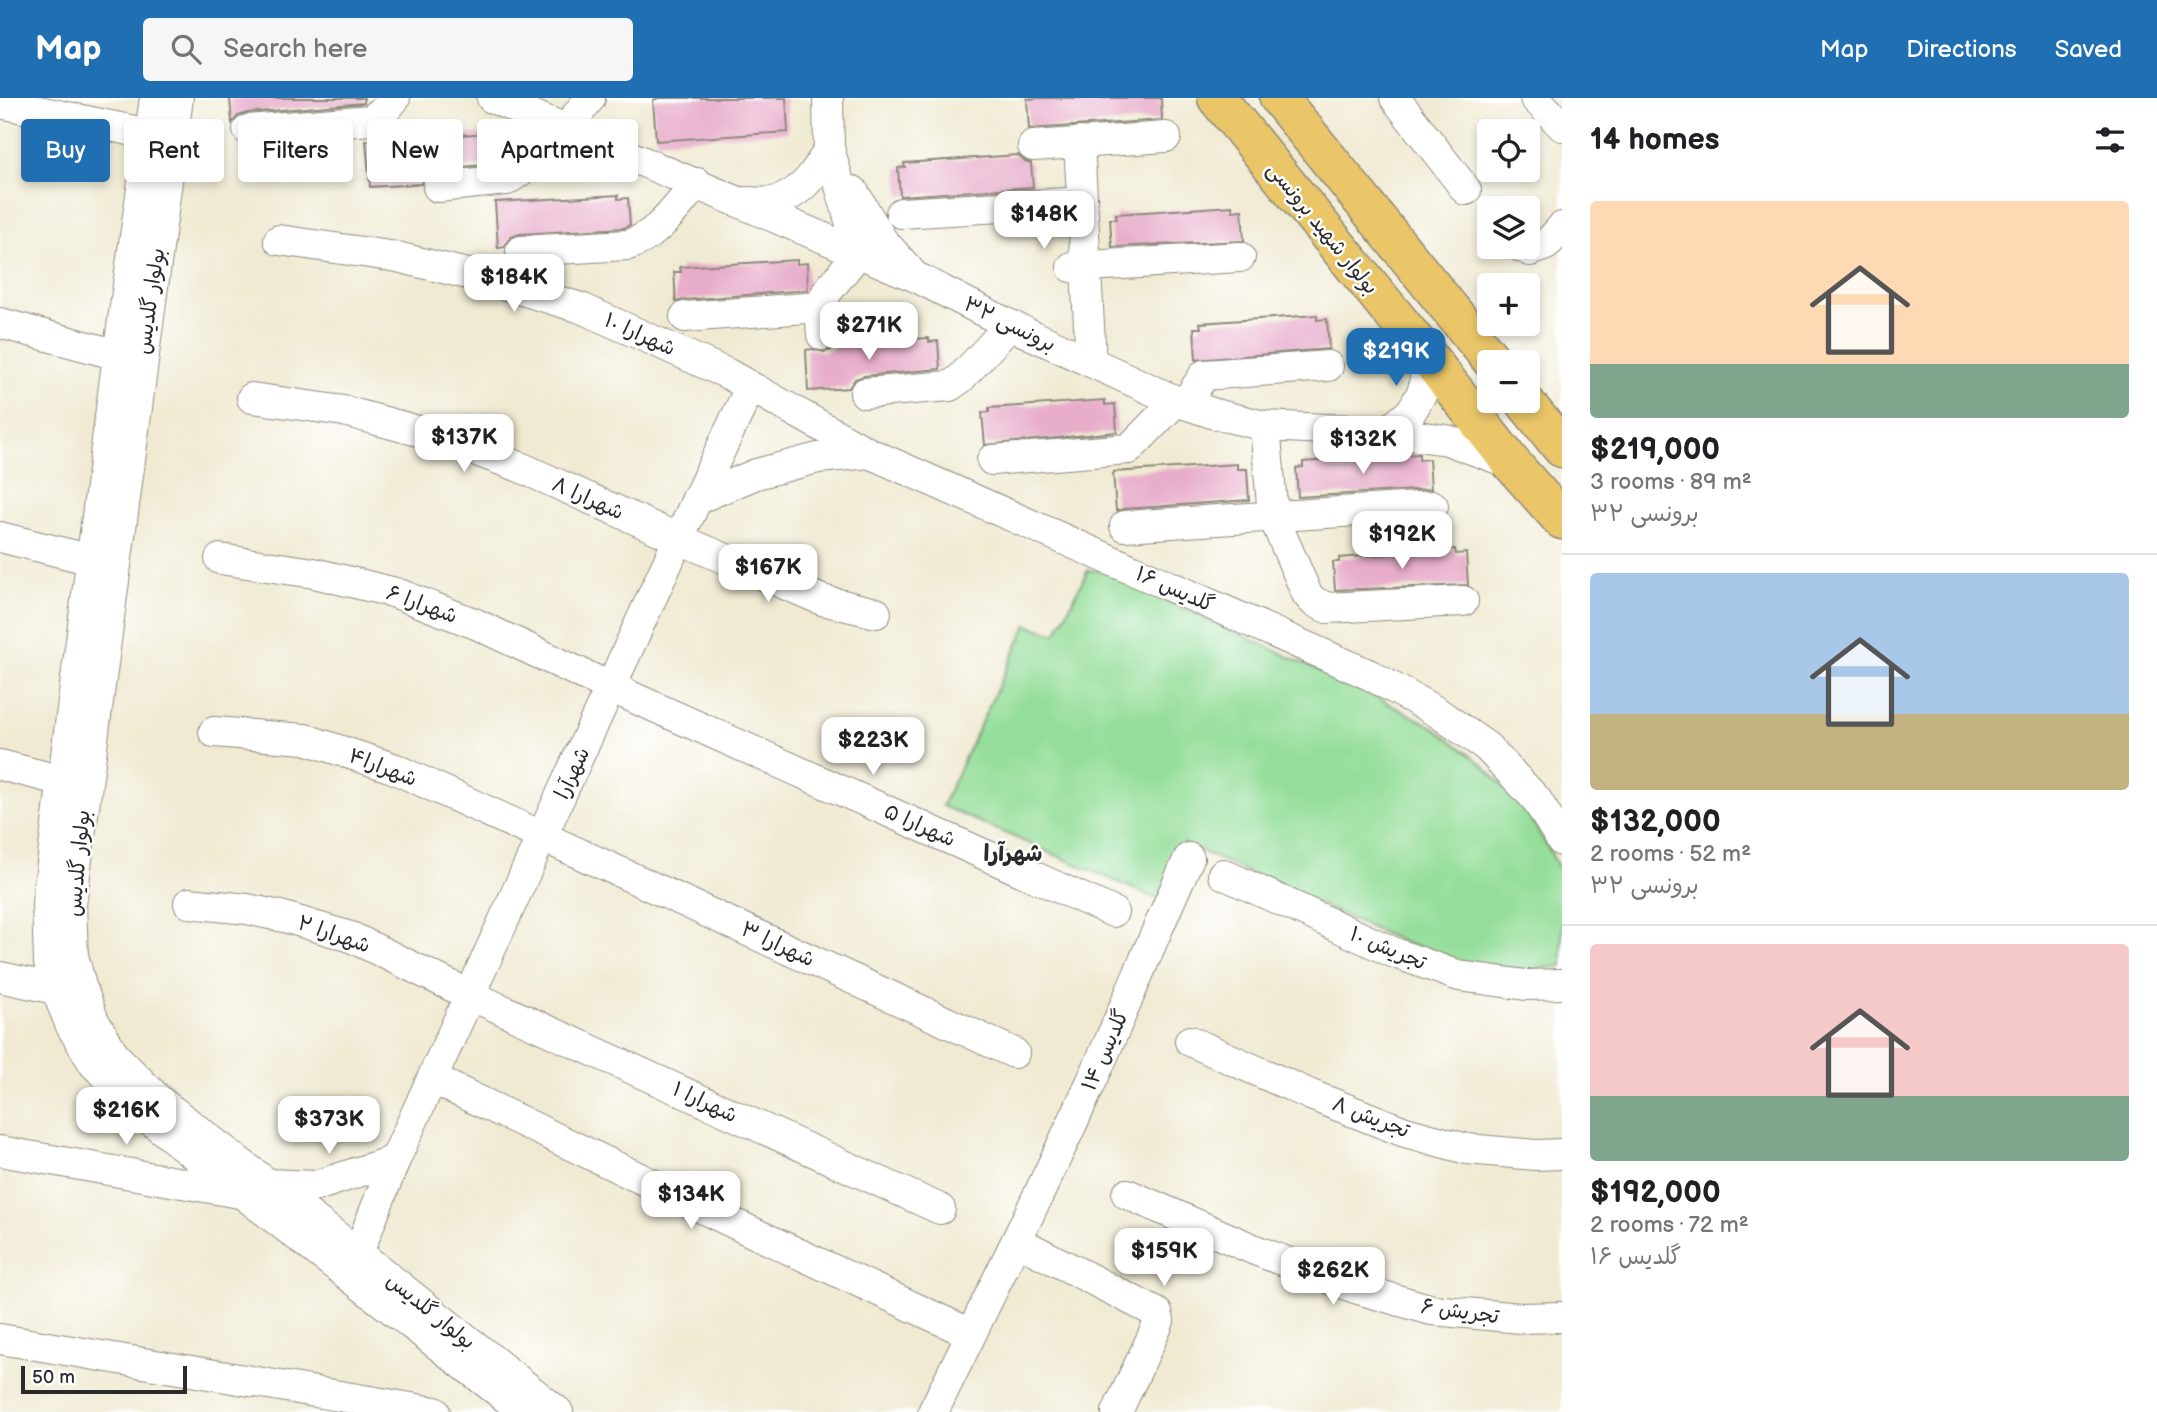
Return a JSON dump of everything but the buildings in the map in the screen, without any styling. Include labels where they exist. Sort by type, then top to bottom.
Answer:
[{"type":"main road","name":"بولوار شهید برونسی","points":[[1217,98],[1512,464],[1562,520]]},
{"type":"main road","points":[[1279,98],[1483,350]]},
{"type":"main road","points":[[1534,413],[1562,448]]},
{"type":"street","name":"بولوار گلدیس","points":[[155,98],[158,119]]},
{"type":"street","name":"بولوار گلدیس","points":[[169,119],[178,98]]},
{"type":"street","points":[[353,121],[371,120],[395,98]]},
{"type":"street","name":"برونسی ۳۲","points":[[492,98],[544,119]]},
{"type":"street","points":[[571,119],[590,98]]},
{"type":"street","points":[[685,317],[821,321],[827,292],[859,252],[829,148],[828,98]]},
{"type":"street","points":[[1395,98],[1466,190]]},
{"type":"street","points":[[1535,98],[1562,126]]},
{"type":"street","points":[[0,103],[124,129]]},
{"type":"street","points":[[1083,358],[1074,203],[1058,144],[1166,137]]},
{"type":"street","points":[[742,202],[778,201],[800,189],[817,170],[829,148]]},
{"type":"street","points":[[829,148],[882,240],[916,277]]},
{"type":"street","name":"برونسی ۳۲","points":[[638,158],[916,277],[1010,325],[1180,402],[1265,426],[1387,432],[1447,440],[1512,464]]},
{"type":"street","name":"بولوار گلدیس","points":[[152,182],[118,355],[47,902],[49,963],[56,989],[71,1026],[94,1065],[153,1122],[255,1189],[558,1412]]},
{"type":"street","name":"بولوار گلدیس","points":[[156,182],[71,905],[73,955],[94,1021],[115,1056],[255,1189]]},
{"type":"street","points":[[438,187],[487,182]]},
{"type":"street","points":[[521,251],[628,244],[643,240],[658,228],[697,183]]},
{"type":"street","points":[[901,213],[1074,203]]},
{"type":"street","points":[[1540,248],[1546,246],[1562,227]]},
{"type":"street","name":"شهرارا ۱۰","points":[[279,240],[397,257],[476,276],[568,304],[728,374],[750,388]]},
{"type":"street","points":[[1079,267],[1240,257]]},
{"type":"street","points":[[0,323],[118,355]]},
{"type":"street","points":[[865,393],[950,386],[960,379],[1010,325]]},
{"type":"street","points":[[1387,432],[1411,412],[1423,391],[1428,357]]},
{"type":"street","points":[[992,460],[1129,449],[1180,402],[1204,375],[1328,366]]},
{"type":"street","name":"گلدیس ۱۶","points":[[750,388],[869,453],[1370,675],[1437,712],[1487,747],[1536,799],[1562,841]]},
{"type":"street","name":"شهرآرا","points":[[351,1262],[542,836],[750,388]]},
{"type":"street","name":"شهرارا ۸","points":[[252,398],[344,411],[433,435],[520,467],[822,600],[876,613]]},
{"type":"street","points":[[1265,426],[1273,516],[1307,594],[1313,601],[1327,608],[1463,601]]},
{"type":"street","points":[[697,499],[757,474],[818,458],[869,453]]},
{"type":"street","points":[[1125,526],[1433,506]]},
{"type":"street","points":[[0,537],[92,560]]},
{"type":"street","name":"شهرارا ۶","points":[[220,559],[314,573],[396,593],[476,624],[612,688]]},
{"type":"street","name":"شهرارا ۵","points":[[612,688],[1113,912]]},
{"type":"street","name":"شهرارا۴","points":[[214,732],[305,739],[393,768],[542,836]]},
{"type":"street","points":[[0,765],[63,781]]},
{"type":"street","name":"شهرارا ۳","points":[[542,836],[1014,1052]]},
{"type":"street","name":"گلدیس ۱۴","points":[[933,1412],[1017,1241],[1124,1011],[1189,858]]},
{"type":"street","name":"تجریش ۱۰","points":[[1223,874],[1395,953],[1459,976],[1526,985],[1562,984]]},
{"type":"street","name":"شهرارا ۲","points":[[189,904],[247,909],[351,937],[470,995]]},
{"type":"street","points":[[0,977],[56,989]]},
{"type":"street","name":"شهرارا ۱","points":[[470,995],[940,1209]]},
{"type":"street","name":"تجریش ۸","points":[[1190,1041],[1311,1095],[1405,1132],[1467,1150],[1562,1154]]},
{"type":"street","points":[[433,1079],[971,1334]]},
{"type":"street","points":[[0,1151],[255,1189],[316,1186],[395,1160]]},
{"type":"street","name":"تجریش ۶","points":[[1126,1194],[1255,1250],[1355,1288],[1432,1310],[1521,1318],[1562,1317]]},
{"type":"street","points":[[1017,1241],[1157,1313],[1159,1321],[1155,1331],[1117,1412]]},
{"type":"street","name":"بولوار گلدیس","points":[[351,1262],[524,1412]]},
{"type":"street","points":[[0,1339],[435,1412]]},
{"type":"green space","points":[[1088,570],[1104,572],[1364,691],[1432,726],[1482,764],[1524,808],[1562,875],[1562,966],[1529,970],[1465,963],[1403,942],[1183,843],[1159,900],[942,806],[1027,625],[1056,634]]},
{"type":"district","name":"شهرآرا","points":[[1013,853]]}]
